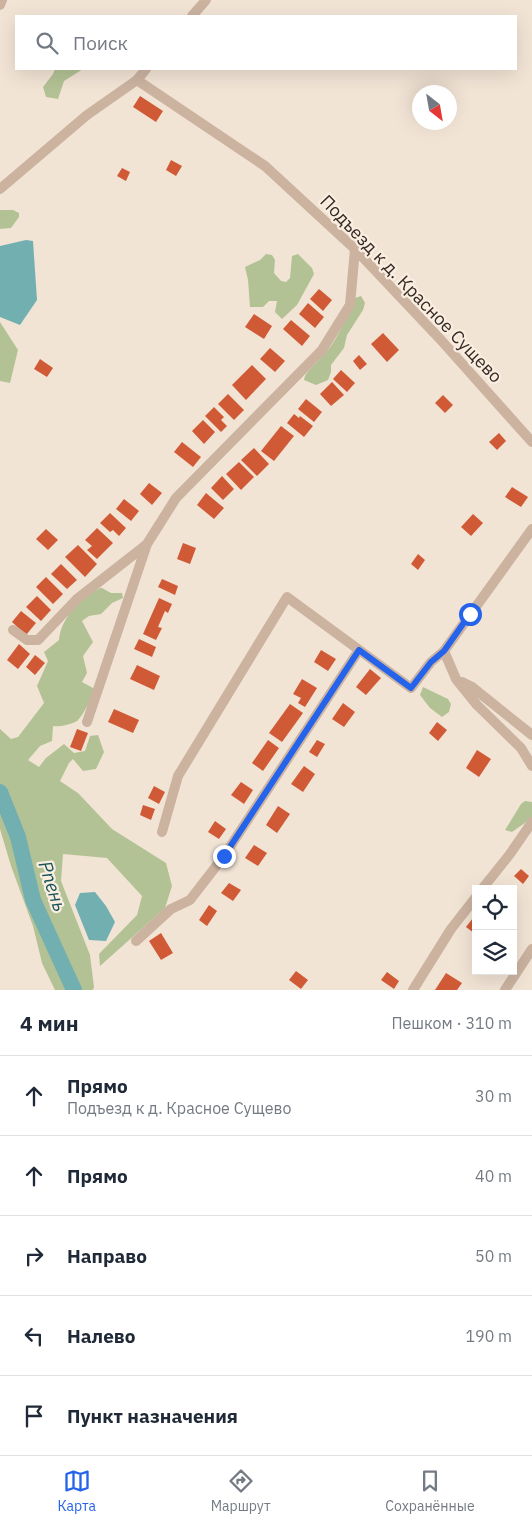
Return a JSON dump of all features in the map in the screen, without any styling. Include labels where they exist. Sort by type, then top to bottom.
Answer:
[{"type":"street","points":[[0,5],[2,0]]},
{"type":"street","points":[[193,15],[206,0]]},
{"type":"street","points":[[0,189],[87,115],[137,80],[145,70]]},
{"type":"street","name":"Подъезд к д. Красное Сущево","points":[[137,80],[265,166],[355,249],[440,339],[532,442]]},
{"type":"street","points":[[87,722],[147,544],[176,498],[322,350],[350,305],[355,249]]},
{"type":"street","points":[[162,832],[178,776],[287,597],[411,688],[431,662],[444,651],[532,529]]},
{"type":"street","points":[[13,630],[27,640],[38,640],[77,599],[147,544]]},
{"type":"street","points":[[136,941],[171,909],[190,900],[224,856],[359,650]]},
{"type":"street","points":[[444,651],[456,679],[477,705],[521,748],[532,766]]},
{"type":"street","points":[[456,679],[472,688],[532,735]]},
{"type":"street","points":[[485,885],[532,822]]},
{"type":"street","points":[[413,990],[450,929],[472,902]]},
{"type":"street","points":[[505,990],[532,949]]},
{"type":"green space","points":[[55,70],[81,70],[64,81],[58,99],[46,97],[43,87]]},
{"type":"green space","points":[[0,210],[13,210],[19,213],[19,217],[11,228],[0,229]]},
{"type":"green space","points":[[266,254],[272,255],[275,260],[274,273],[281,281],[286,282],[290,278],[292,256],[298,254],[312,268],[314,274],[297,305],[282,319],[275,312],[277,301],[269,301],[263,307],[250,307],[245,267],[260,260]]},
{"type":"green space","points":[[361,296],[365,303],[363,310],[347,335],[344,348],[331,365],[328,380],[316,385],[304,380],[308,372],[326,353],[336,338],[355,298]]},
{"type":"green space","points":[[0,322],[18,350],[10,383],[0,381]]},
{"type":"green space","points":[[100,588],[111,593],[122,593],[123,598],[112,603],[101,614],[89,616],[82,621],[93,642],[83,656],[87,673],[82,682],[93,688],[90,700],[77,721],[71,724],[53,726],[52,741],[40,746],[28,760],[39,767],[46,758],[64,744],[74,753],[85,751],[90,736],[98,735],[104,752],[96,769],[83,771],[73,759],[60,781],[78,793],[112,829],[166,863],[172,886],[165,908],[100,966],[99,954],[137,915],[142,896],[107,858],[63,854],[61,881],[90,955],[94,987],[93,990],[55,990],[42,963],[33,926],[11,866],[0,829],[0,729],[11,739],[18,737],[44,703],[37,686],[48,661],[44,652],[59,640],[68,616],[79,603]]},
{"type":"green space","points":[[423,687],[448,699],[451,704],[449,712],[442,717],[430,708],[420,695]]},
{"type":"green space","points":[[525,801],[532,802],[532,818],[512,832],[505,830],[521,804]]},
{"type":"water","points":[[26,240],[33,241],[37,300],[20,325],[0,317],[0,246]]},
{"type":"water","points":[[95,892],[115,922],[106,941],[89,940],[75,905],[80,893]]},
{"type":"building","points":[[140,96],[163,111],[156,122],[133,107]]},
{"type":"building","points":[[171,160],[182,166],[176,176],[166,170]]},
{"type":"building","points":[[122,168],[130,172],[126,181],[117,176]]},
{"type":"building","points":[[319,289],[332,300],[323,311],[310,299]]},
{"type":"building","points":[[308,303],[324,317],[315,328],[299,314]]},
{"type":"building","points":[[254,314],[272,326],[264,339],[245,327]]},
{"type":"building","points":[[291,320],[310,336],[302,346],[283,329]]},
{"type":"building","points":[[383,333],[399,350],[387,362],[371,344]]},
{"type":"building","points":[[270,348],[285,361],[275,372],[260,359]]},
{"type":"building","points":[[359,355],[367,364],[360,370],[353,361]]},
{"type":"building","points":[[40,359],[53,368],[47,377],[34,369]]},
{"type":"building","points":[[252,365],[266,379],[246,400],[232,385]]},
{"type":"building","points":[[341,370],[355,383],[347,392],[333,379]]},
{"type":"building","points":[[332,382],[344,395],[331,406],[320,394]]},
{"type":"building","points":[[228,394],[244,410],[234,420],[218,404]]},
{"type":"building","points":[[443,395],[453,405],[445,413],[435,403]]},
{"type":"building","points":[[306,399],[322,412],[314,422],[298,409]]},
{"type":"building","points":[[214,407],[224,417],[221,420],[227,426],[221,432],[205,416]]},
{"type":"building","points":[[294,414],[299,418],[300,416],[313,426],[304,437],[287,423]]},
{"type":"building","points":[[203,420],[215,432],[204,444],[192,431]]},
{"type":"building","points":[[281,426],[294,436],[274,461],[261,451]]},
{"type":"building","points":[[499,433],[506,441],[497,450],[489,442]]},
{"type":"building","points":[[182,442],[201,457],[193,467],[174,452]]},
{"type":"building","points":[[254,448],[269,464],[257,476],[241,460]]},
{"type":"building","points":[[239,462],[254,477],[241,490],[226,474]]},
{"type":"building","points":[[222,476],[234,489],[223,500],[211,488]]},
{"type":"building","points":[[149,483],[162,493],[152,505],[140,494]]},
{"type":"building","points":[[512,487],[528,497],[521,507],[505,497]]},
{"type":"building","points":[[206,493],[224,508],[214,519],[197,505]]},
{"type":"building","points":[[124,499],[139,511],[131,521],[116,509]]},
{"type":"building","points":[[110,513],[126,528],[119,536],[113,530],[110,532],[100,523]]},
{"type":"building","points":[[473,514],[483,523],[471,536],[461,527]]},
{"type":"building","points":[[97,528],[113,543],[97,559],[87,550],[92,546],[85,540]]},
{"type":"building","points":[[46,529],[58,540],[48,550],[36,539]]},
{"type":"building","points":[[183,543],[196,548],[190,564],[177,559]]},
{"type":"building","points":[[78,545],[97,564],[85,577],[65,557]]},
{"type":"building","points":[[418,554],[425,560],[418,570],[411,564]]},
{"type":"building","points":[[61,564],[77,580],[67,589],[51,574]]},
{"type":"building","points":[[46,577],[63,594],[53,604],[36,587]]},
{"type":"building","points":[[162,579],[178,586],[175,595],[158,587]]},
{"type":"building","points":[[37,596],[51,610],[41,621],[26,607]]},
{"type":"building","points":[[159,598],[172,604],[168,613],[165,611],[158,627],[162,628],[156,640],[143,634]]},
{"type":"building","points":[[21,611],[36,623],[26,635],[12,622]]},
{"type":"building","points":[[139,639],[156,647],[152,657],[134,649]]},
{"type":"building","points":[[19,644],[30,654],[18,669],[7,660]]},
{"type":"building","points":[[321,650],[336,659],[328,671],[314,662]]},
{"type":"building","points":[[35,655],[45,663],[35,675],[26,667]]},
{"type":"building","points":[[137,665],[160,676],[154,690],[130,679]]},
{"type":"building","points":[[370,669],[381,678],[366,695],[356,687]]},
{"type":"building","points":[[302,679],[317,688],[305,707],[298,703],[301,698],[293,694]]},
{"type":"building","points":[[343,703],[355,712],[344,727],[332,719]]},
{"type":"building","points":[[290,704],[303,713],[282,742],[269,733]]},
{"type":"building","points":[[114,709],[139,720],[133,733],[108,722]]},
{"type":"building","points":[[437,722],[447,730],[438,741],[429,733]]},
{"type":"building","points":[[77,729],[88,733],[81,751],[70,747]]},
{"type":"building","points":[[268,740],[279,748],[263,771],[252,763]]},
{"type":"building","points":[[317,740],[325,744],[317,757],[309,752]]},
{"type":"building","points":[[477,750],[491,759],[479,777],[466,768]]},
{"type":"building","points":[[304,766],[315,774],[303,792],[291,784]]},
{"type":"building","points":[[241,782],[253,790],[244,804],[231,795]]},
{"type":"building","points":[[154,786],[165,792],[159,804],[148,798]]},
{"type":"building","points":[[143,805],[155,809],[151,820],[140,815]]},
{"type":"building","points":[[278,806],[290,814],[277,833],[266,825]]},
{"type":"building","points":[[215,821],[226,829],[219,839],[208,832]]},
{"type":"building","points":[[254,845],[267,853],[258,866],[245,858]]},
{"type":"building","points":[[521,869],[529,876],[523,884],[514,876]]},
{"type":"building","points":[[229,883],[241,890],[233,901],[221,893]]},
{"type":"building","points":[[209,905],[217,911],[207,926],[199,920]]},
{"type":"building","points":[[472,919],[472,932],[466,927]]},
{"type":"building","points":[[161,933],[173,953],[161,960],[149,941]]},
{"type":"building","points":[[296,971],[308,980],[301,989],[289,980]]},
{"type":"building","points":[[387,972],[399,981],[394,989],[381,980]]},
{"type":"building","points":[[446,973],[462,983],[457,990],[435,990]]},
{"type":"waterway","name":"Рпень","points":[[0,792],[18,837],[33,900],[74,990]]},
{"type":"route","points":[[224,856],[359,650],[411,688],[431,662],[444,651],[470,614]]}]
